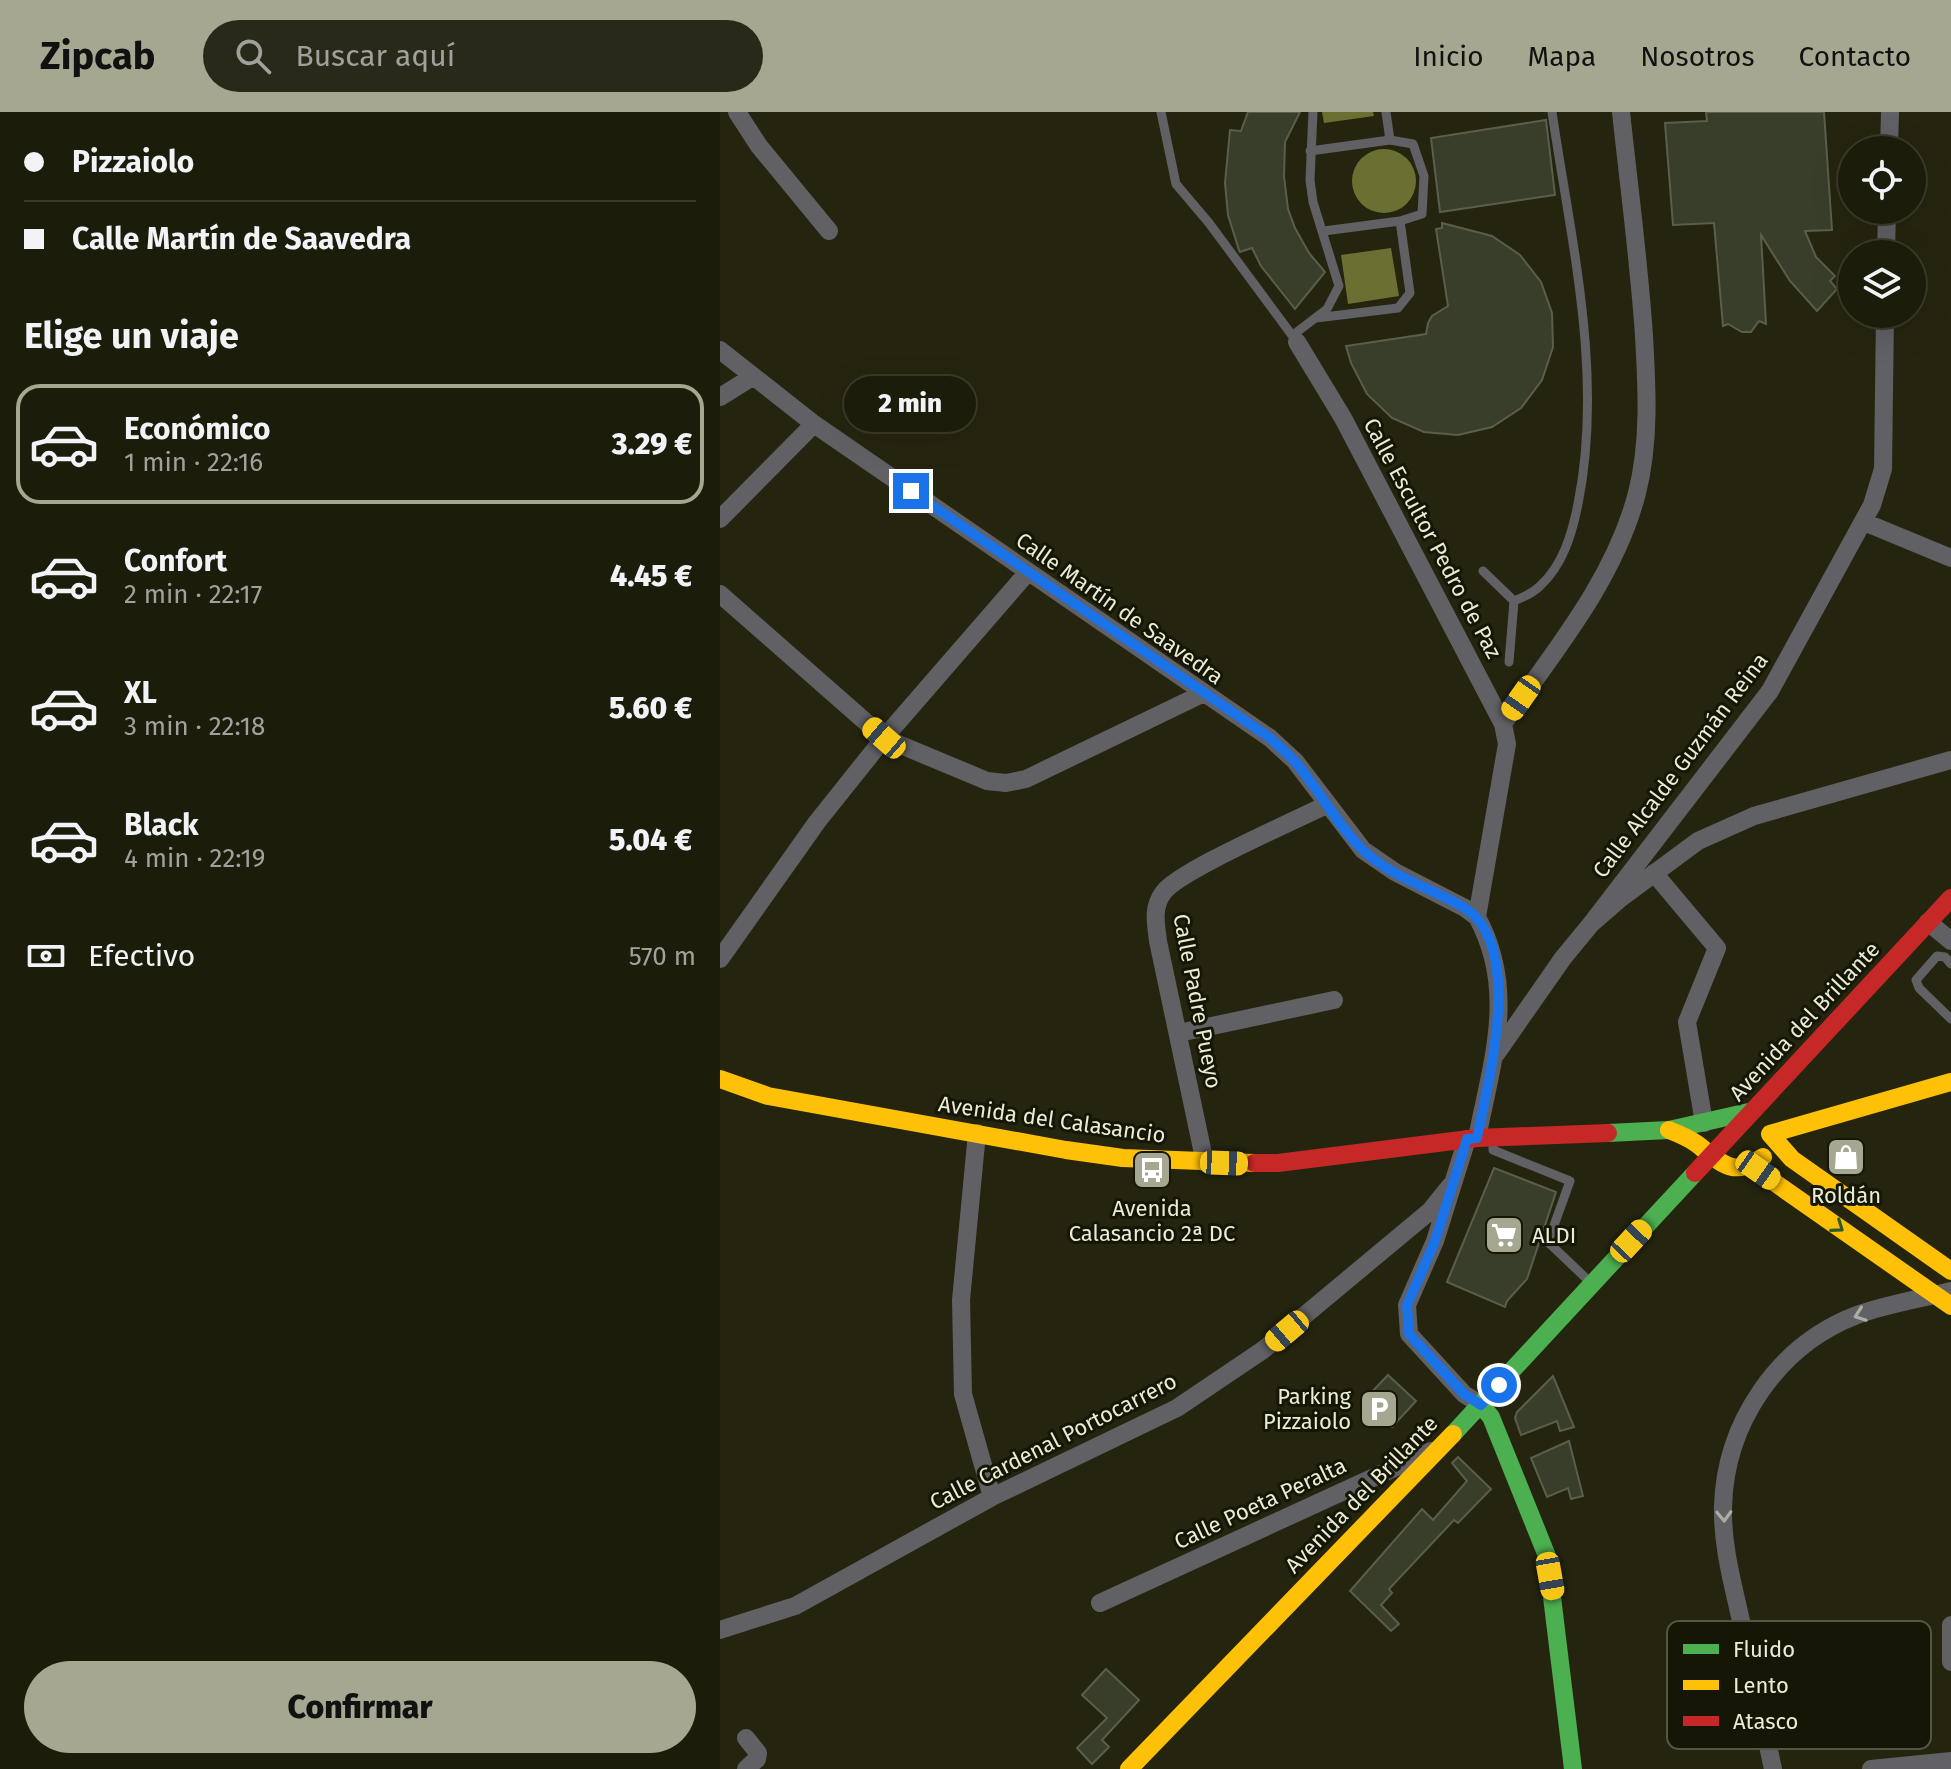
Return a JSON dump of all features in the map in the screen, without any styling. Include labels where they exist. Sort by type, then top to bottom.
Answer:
[{"type":"street","points":[[737,112],[759,146],[829,231]]},
{"type":"street","points":[[1503,724],[1585,605],[1621,538],[1637,494],[1646,439],[1647,378],[1640,278],[1621,112]]},
{"type":"street","points":[[1889,136],[1890,112]]},
{"type":"street","name":"Calle Alcalde Guzmán Reina","points":[[1591,924],[1770,691],[1864,522],[1883,469],[1885,328]]},
{"type":"street","name":"Calle Escultor Pedro de Paz","points":[[1295,339],[1343,418],[1503,724],[1507,744],[1477,917]]},
{"type":"street","name":"Calle Martín de Saavedra","points":[[720,350],[814,424],[1270,738],[1295,761],[1350,835],[1379,863],[1477,917]]},
{"type":"street","points":[[720,397],[752,377]]},
{"type":"street","points":[[720,519],[814,424]]},
{"type":"street","points":[[1864,522],[1951,558]]},
{"type":"street","points":[[720,959],[817,822],[884,738],[1027,573]]},
{"type":"street","points":[[720,594],[884,738],[987,781],[1006,783],[1026,779],[1202,694]]},
{"type":"street","points":[[1492,1059],[1563,958],[1591,924],[1680,854],[1724,828],[1754,816],[1951,760]]},
{"type":"street","name":"Calle Padre Pueyo","points":[[1205,1163],[1155,918],[1156,906],[1163,893],[1186,875],[1328,804]]},
{"type":"street","points":[[1660,834],[1680,854]]},
{"type":"street","points":[[1654,873],[1717,948],[1687,1022],[1704,1123]]},
{"type":"street","name":"Avenida del Brillante","points":[[1129,1769],[1481,1405],[1951,898]]},
{"type":"street","points":[[1477,917],[1492,950],[1500,988],[1500,1013],[1479,1138]]},
{"type":"street","points":[[1928,922],[1951,941]]},
{"type":"street","points":[[1179,1033],[1334,1000]]},
{"type":"street","name":"Avenida del Calasancio","points":[[720,1079],[768,1096],[977,1133],[1123,1158],[1205,1163],[1278,1163],[1479,1138],[1669,1130],[1727,1120],[1755,1110]]},
{"type":"street","points":[[1770,1134],[1951,1082]]},
{"type":"street","points":[[1755,1110],[1765,1121],[1770,1134],[1792,1159],[1951,1271]]},
{"type":"street","points":[[1669,1130],[1696,1143],[1722,1167],[1738,1169],[1751,1166],[1766,1154],[1770,1134]]},
{"type":"street","points":[[977,1133],[961,1300],[963,1394],[992,1497]]},
{"type":"street","name":"Calle Cardenal Portocarrero","points":[[720,1630],[795,1606],[992,1497],[1177,1408],[1263,1350],[1430,1211],[1451,1185],[1479,1138]]},
{"type":"street","points":[[1751,1166],[1943,1293],[1951,1306]]},
{"type":"street","name":"Calle Cardenal Portocarrero","points":[[1451,1185],[1435,1241],[1407,1305],[1409,1334],[1464,1394],[1481,1405]]},
{"type":"street","points":[[1741,1621],[1726,1552],[1723,1507],[1728,1467],[1745,1414],[1782,1365],[1832,1327],[1857,1315],[1943,1293]]},
{"type":"street","points":[[1481,1405],[1491,1417],[1547,1556],[1573,1769]]},
{"type":"street","name":"Calle Poeta Peralta","points":[[1100,1603],[1441,1446]]},
{"type":"street","points":[[1951,1625],[1951,1662]]},
{"type":"street","points":[[746,1738],[758,1753],[757,1759],[746,1769]]},
{"type":"street","points":[[1769,1749],[1773,1769]]},
{"type":"street","points":[[1871,1769],[1951,1761]]},
{"type":"lane","points":[[1161,112],[1176,184],[1209,223],[1295,339],[1327,309],[1339,286],[1313,202],[1310,151],[1313,112]]},
{"type":"lane","points":[[1386,112],[1390,140]]},
{"type":"lane","points":[[1514,601],[1541,585],[1566,549],[1583,478],[1588,423],[1588,377],[1576,265],[1552,112]]},
{"type":"lane","points":[[1310,151],[1390,140],[1413,144],[1424,176],[1422,214],[1400,221],[1324,231]]},
{"type":"lane","points":[[1316,318],[1398,308],[1410,293],[1400,221]]},
{"type":"lane","points":[[1483,571],[1514,601]]},
{"type":"lane","points":[[1509,662],[1514,601]]},
{"type":"lane","points":[[1951,964],[1945,957],[1937,956],[1916,980],[1919,988],[1951,1019]]},
{"type":"lane","points":[[1479,1138],[1493,1150],[1570,1181],[1548,1242],[1592,1284]]},
{"type":"shaded area","points":[[1322,112],[1373,112],[1374,116],[1324,123]]},
{"type":"shaded area","points":[[1378,149],[1390,149],[1407,158],[1414,169],[1414,193],[1407,204],[1390,213],[1378,213],[1366,208],[1357,199],[1352,187],[1352,175],[1357,163],[1366,154]]},
{"type":"shaded area","points":[[1391,248],[1399,296],[1348,304],[1341,255]]},
{"type":"building","points":[[1248,112],[1300,112],[1285,142],[1284,176],[1288,209],[1309,253],[1325,272],[1295,309],[1261,266],[1252,248],[1240,252],[1228,215],[1225,183],[1230,130],[1241,131]]},
{"type":"building","points":[[1706,112],[1824,112],[1832,230],[1805,231],[1816,257],[1835,276],[1830,281],[1837,289],[1817,311],[1790,281],[1761,235],[1766,324],[1759,321],[1751,332],[1742,332],[1728,324],[1723,326],[1714,223],[1673,225],[1665,123],[1707,121]]},
{"type":"building","points":[[1546,120],[1555,195],[1440,212],[1431,138]]},
{"type":"building","points":[[1442,223],[1492,236],[1520,255],[1541,282],[1552,313],[1553,347],[1542,380],[1521,408],[1492,427],[1458,435],[1424,432],[1392,418],[1367,394],[1346,346],[1426,334],[1432,316],[1448,306],[1436,229],[1442,228]]},
{"type":"building","name":"ALDI","points":[[1494,1168],[1556,1192],[1527,1279],[1505,1307],[1447,1282]]},
{"type":"building","points":[[1388,1375],[1416,1401],[1392,1427],[1369,1406],[1375,1400],[1369,1395]]},
{"type":"building","points":[[1553,1376],[1574,1427],[1560,1431],[1557,1421],[1521,1435],[1515,1418],[1517,1412]]},
{"type":"building","points":[[1569,1441],[1583,1496],[1571,1499],[1568,1488],[1547,1497],[1531,1458]]},
{"type":"building","points":[[1458,1457],[1491,1489],[1458,1523],[1454,1520],[1389,1589],[1392,1593],[1381,1605],[1399,1624],[1391,1631],[1350,1591],[1422,1509],[1433,1520],[1467,1481],[1452,1463]]},
{"type":"building","points":[[1106,1669],[1139,1700],[1102,1740],[1109,1747],[1092,1764],[1077,1748],[1107,1718],[1082,1695]]},
{"type":"traffic: fast","points":[[1608,1133],[1669,1130],[1749,1112]]},
{"type":"traffic: fast","points":[[1453,1434],[1695,1173]]},
{"type":"traffic: fast","points":[[1481,1405],[1491,1417],[1547,1556],[1573,1769]]},
{"type":"traffic: slow","points":[[720,1079],[768,1096],[1066,1150],[1123,1158],[1254,1163]]},
{"type":"traffic: slow","points":[[1951,1082],[1770,1134],[1792,1159],[1951,1271]]},
{"type":"traffic: slow","points":[[1669,1130],[1691,1140],[1728,1166],[1743,1167],[1763,1157]]},
{"type":"traffic: slow","points":[[1751,1166],[1951,1306]]},
{"type":"traffic: slow","points":[[1129,1769],[1453,1434]]},
{"type":"traffic: jam","points":[[1695,1173],[1951,898]]},
{"type":"traffic: jam","points":[[1254,1163],[1278,1163],[1477,1138],[1608,1133]]},
{"type":"place","name":"Roldán","points":[[1846,1157]]},
{"type":"place","name":"Avenida Calasancio 2ª DC","points":[[1152,1170]]},
{"type":"place","name":"ALDI","points":[[1504,1235]]},
{"type":"place","name":"Parking Pizzaiolo","points":[[1379,1409]]},
{"type":"route","points":[[911,491],[1270,738],[1295,761],[1363,850],[1379,863],[1477,917],[1487,936],[1500,988],[1500,1013],[1492,1059],[1477,1138],[1467,1139],[1435,1241],[1407,1305],[1409,1334],[1464,1394],[1481,1405],[1499,1385]]}]
